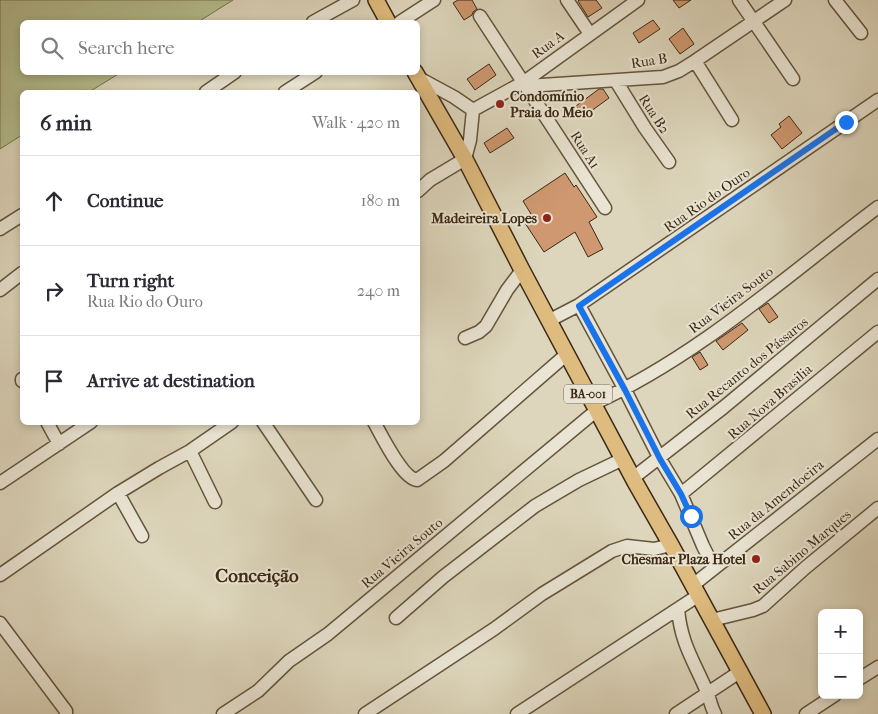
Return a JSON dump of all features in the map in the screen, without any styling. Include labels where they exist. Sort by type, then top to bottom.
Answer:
[{"type":"main road","points":[[376,0],[387,20]]},
{"type":"main road","name":"BA-001","points":[[416,75],[465,159],[633,478],[672,545],[763,714]]},
{"type":"street","points":[[317,20],[352,0]]},
{"type":"street","points":[[403,20],[434,0]]},
{"type":"street","points":[[567,0],[590,34]]},
{"type":"street","name":"Rua A","points":[[473,110],[525,84],[638,0]]},
{"type":"street","points":[[739,0],[793,79]]},
{"type":"street","name":"Rua B","points":[[525,84],[616,81],[664,77],[679,71],[695,61],[785,0]]},
{"type":"street","points":[[835,0],[861,33]]},
{"type":"street","name":"Rua A1","points":[[480,16],[605,208]]},
{"type":"street","points":[[695,61],[732,120]]},
{"type":"street","points":[[209,90],[232,75]]},
{"type":"street","points":[[288,90],[311,75]]},
{"type":"street","points":[[416,75],[454,96],[473,110],[470,140],[465,159],[430,180],[420,189]]},
{"type":"street","name":"Rua B2","points":[[616,81],[645,128],[670,162]]},
{"type":"street","name":"Rua Rio do Ouro","points":[[550,320],[579,306],[878,100]]},
{"type":"street","name":"Rua Vieira Souto","points":[[223,714],[258,690],[289,661],[328,634],[595,407],[652,374],[706,338],[878,207]]},
{"type":"street","points":[[0,229],[20,216]]},
{"type":"street","points":[[465,338],[476,334],[486,326],[506,290],[522,270]]},
{"type":"street","points":[[0,290],[20,275]]},
{"type":"street","name":"Rua Recanto dos Pássaros","points":[[633,478],[660,459],[878,279]]},
{"type":"street","points":[[579,306],[660,459],[681,494],[714,568]]},
{"type":"street","name":"Rua Nova Brasilia","points":[[681,494],[878,332]]},
{"type":"street","points":[[376,425],[400,466],[410,478],[417,480],[444,461],[568,354]]},
{"type":"street","points":[[49,425],[59,444]]},
{"type":"street","points":[[0,483],[87,425]]},
{"type":"street","points":[[0,575],[118,493],[228,425]]},
{"type":"street","points":[[265,425],[316,500]]},
{"type":"street","name":"Rua da Amendoeira","points":[[517,714],[678,609],[714,568],[878,438]]},
{"type":"street","points":[[190,450],[215,502]]},
{"type":"street","points":[[396,618],[443,577],[535,506],[579,480],[624,459]]},
{"type":"street","points":[[118,493],[142,536]]},
{"type":"street","name":"Rua Sabino Marques","points":[[712,620],[763,606],[805,568],[878,508]]},
{"type":"street","points":[[364,714],[480,639],[542,594],[612,551],[627,546],[658,549],[672,545]]},
{"type":"street","points":[[678,609],[680,629],[687,651],[708,694],[715,714]]},
{"type":"street","points":[[0,623],[66,710],[66,714]]},
{"type":"street","points":[[863,676],[878,667]]},
{"type":"street","points":[[676,714],[741,671]]},
{"type":"street","points":[[806,714],[829,699]]},
{"type":"green space","points":[[0,0],[233,0],[201,20],[20,20],[20,75],[117,75],[92,90],[20,90],[20,136],[0,149]]},
{"type":"building","points":[[458,0],[472,0],[477,9],[464,20],[453,3]]},
{"type":"building","points":[[579,0],[596,0],[602,8],[588,17]]},
{"type":"building","points":[[673,0],[691,0],[679,8]]},
{"type":"building","points":[[653,20],[660,29],[639,43],[633,33]]},
{"type":"building","points":[[683,28],[694,44],[680,54],[669,39]]},
{"type":"building","points":[[489,64],[496,75],[475,90],[467,79]]},
{"type":"building","points":[[599,89],[603,89],[609,98],[583,117],[576,106]]},
{"type":"building","points":[[789,116],[802,133],[782,149],[771,135],[781,127],[779,124]]},
{"type":"building","points":[[507,128],[514,138],[490,153],[484,143]]},
{"type":"building","points":[[565,173],[574,187],[576,185],[597,217],[589,222],[603,249],[588,257],[575,232],[544,252],[523,220],[531,214],[523,201]]},
{"type":"building","points":[[768,303],[778,317],[769,323],[759,309]]},
{"type":"building","points":[[742,323],[748,330],[723,350],[716,341]]},
{"type":"building","points":[[700,352],[708,365],[700,370],[692,357]]},
{"type":"place","name":"Condomínio Praia do Meio","points":[[500,104]]},
{"type":"place","name":"Madeireira Lopes","points":[[547,218]]},
{"type":"place","name":"Chesmar Plaza Hotel","points":[[756,559]]},
{"type":"district","name":"Conceição","points":[[257,576]]},
{"type":"route","points":[[691,516],[681,494],[660,459],[579,306],[846,122]]}]
